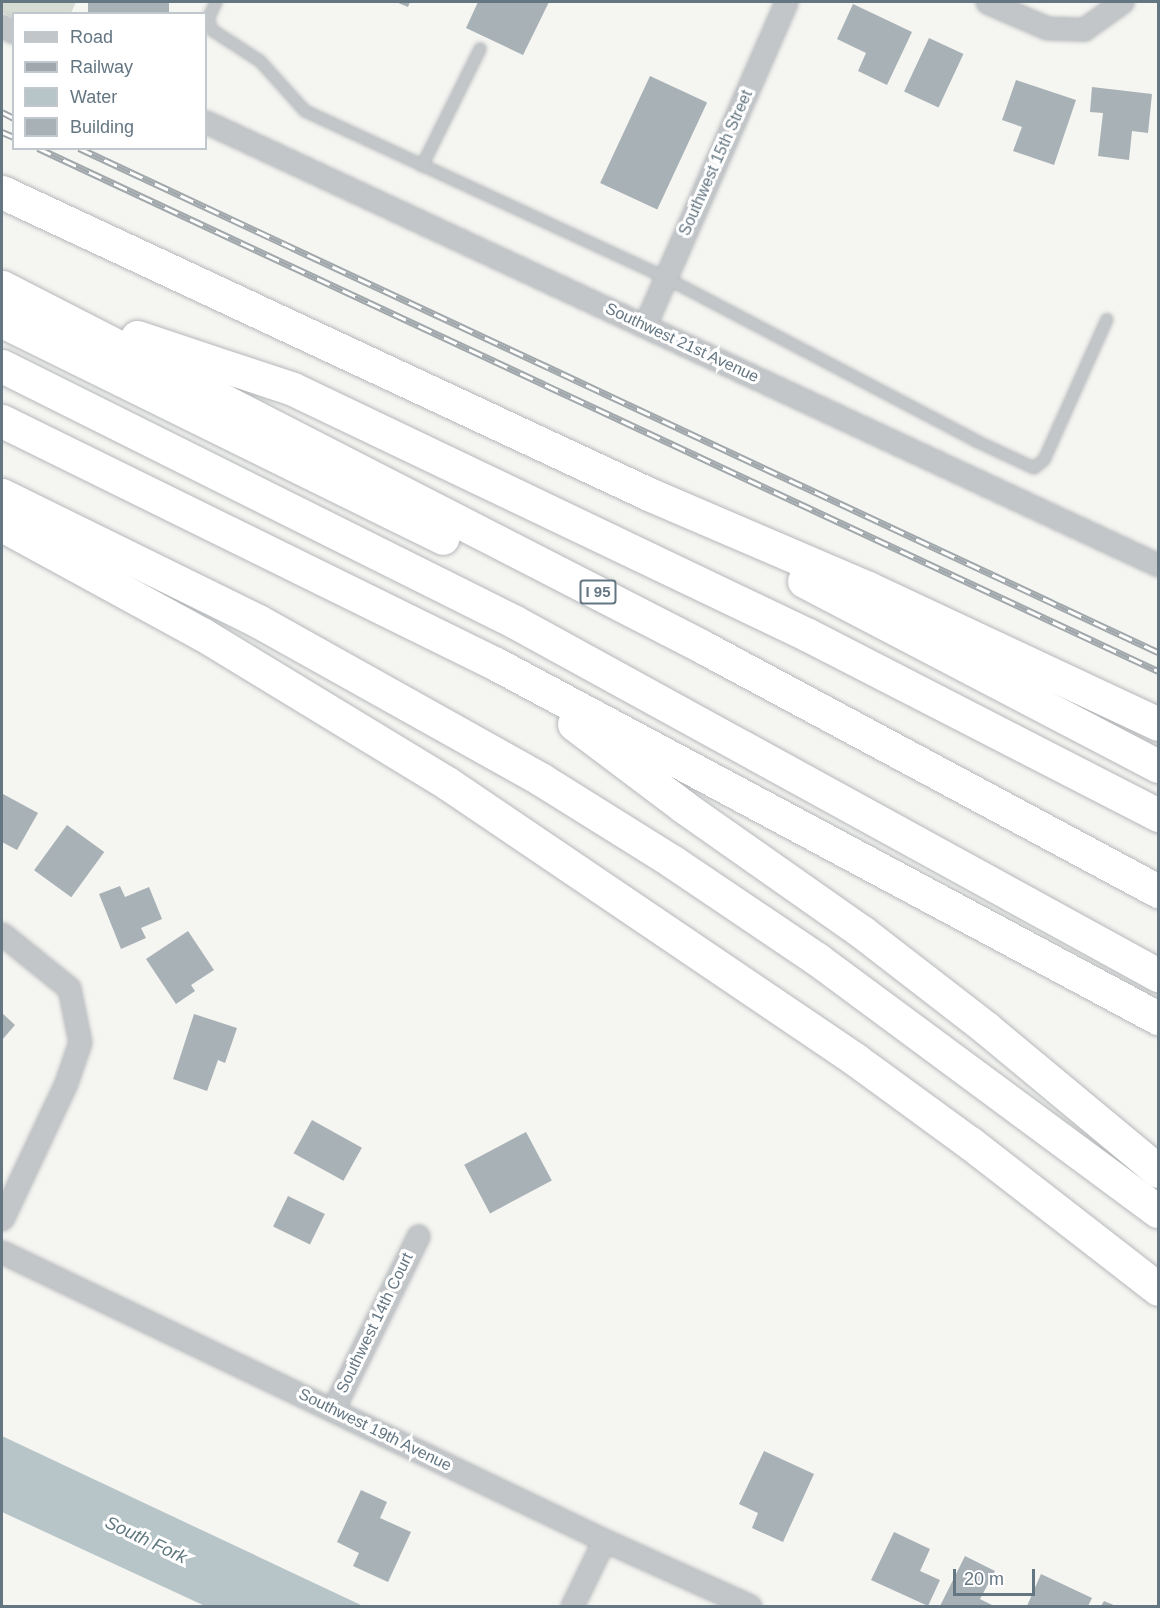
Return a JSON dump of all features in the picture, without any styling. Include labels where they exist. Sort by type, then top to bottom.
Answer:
[{"type":"highway","points":[[2,192],[651,495],[868,588],[1158,724]]},
{"type":"highway","name":"I 95","points":[[2,287],[780,687],[1158,891]]},
{"type":"highway","points":[[33,302],[292,389],[769,616],[911,686],[1158,815]]},
{"type":"highway","points":[[2,321],[598,614],[1158,916]]},
{"type":"highway","points":[[2,366],[515,622],[1158,975]]},
{"type":"highway","points":[[2,421],[496,664],[898,876],[1158,1018]]},
{"type":"highway","points":[[2,495],[258,621],[542,780],[673,862],[826,965],[1158,1211]]},
{"type":"highway","points":[[651,495],[856,610],[1158,766]]},
{"type":"highway","points":[[2,525],[212,639],[447,783],[856,1060],[970,1143],[1158,1289]]},
{"type":"highway","points":[[496,664],[684,807],[879,945],[986,1028],[1158,1171]]},
{"type":"street","name":"Southwest 15th Street","points":[[645,325],[786,2]]},
{"type":"street","points":[[987,2],[1047,28],[1084,29],[1122,2]]},
{"type":"street","name":"Southwest 21st Avenue","points":[[207,122],[1158,565]]},
{"type":"street","points":[[2,934],[69,988],[80,1042],[66,1083],[2,1219]]},
{"type":"street","name":"Southwest 14th Court","points":[[333,1409],[418,1236]]},
{"type":"street","name":"Southwest 19th Avenue","points":[[2,1252],[604,1539],[750,1606]]},
{"type":"street","points":[[572,1606],[604,1539]]},
{"type":"lane","points":[[216,2],[208,19],[212,30],[260,61],[305,111],[666,278],[976,441],[1034,468],[1044,460],[1107,319]]},
{"type":"lane","points":[[422,166],[480,49]]},
{"type":"shaded area","points":[[2,2],[76,2],[71,12],[12,12],[12,17],[2,12]]},
{"type":"water","name":"South Fork","points":[[2,1436],[363,1606],[205,1606],[2,1512]]},
{"type":"building","points":[[88,2],[169,2],[169,12],[88,12]]},
{"type":"building","points":[[396,2],[410,2],[408,7]]},
{"type":"building","points":[[478,2],[549,2],[523,55],[466,28]]},
{"type":"building","points":[[853,4],[912,32],[887,85],[858,71],[866,53],[837,39]]},
{"type":"building","points":[[929,38],[963,54],[939,108],[904,91]]},
{"type":"building","points":[[650,76],[707,103],[657,210],[600,183]]},
{"type":"building","points":[[1016,80],[1076,100],[1054,165],[1013,151],[1022,127],[1002,120]]},
{"type":"building","points":[[1092,87],[1152,94],[1148,133],[1132,131],[1129,160],[1098,156],[1103,113],[1090,112]]},
{"type":"building","points":[[3,794],[38,813],[17,850],[2,842]]},
{"type":"building","points":[[67,825],[104,852],[71,897],[34,870]]},
{"type":"building","points":[[120,886],[125,897],[149,887],[162,919],[141,928],[146,938],[121,949],[99,894]]},
{"type":"building","points":[[188,931],[214,970],[191,985],[195,991],[176,1004],[146,959]]},
{"type":"building","points":[[2,1013],[15,1025],[2,1040]]},
{"type":"building","points":[[194,1014],[237,1028],[225,1063],[218,1060],[207,1091],[173,1079]]},
{"type":"building","points":[[312,1120],[362,1148],[343,1181],[294,1153]]},
{"type":"building","points":[[526,1132],[552,1181],[490,1213],[464,1165]]},
{"type":"building","points":[[288,1196],[325,1214],[310,1245],[273,1227]]},
{"type":"building","points":[[764,1451],[814,1474],[783,1542],[752,1528],[758,1513],[739,1504]]},
{"type":"building","points":[[361,1490],[387,1502],[380,1518],[411,1532],[388,1582],[353,1566],[359,1553],[337,1542]]},
{"type":"building","points":[[894,1532],[930,1549],[920,1571],[940,1580],[928,1606],[871,1580]]},
{"type":"building","points":[[965,1556],[995,1571],[980,1599],[994,1606],[940,1606]]},
{"type":"building","points":[[1041,1574],[1092,1598],[1088,1606],[1027,1606]]},
{"type":"building","points":[[1104,1601],[1116,1606],[1101,1606]]},
{"type":"railway","points":[[2,112],[12,117]]},
{"type":"railway","points":[[2,132],[12,136]]},
{"type":"railway","points":[[42,150],[1158,671]]},
{"type":"railway","points":[[83,150],[1158,652]]}]
